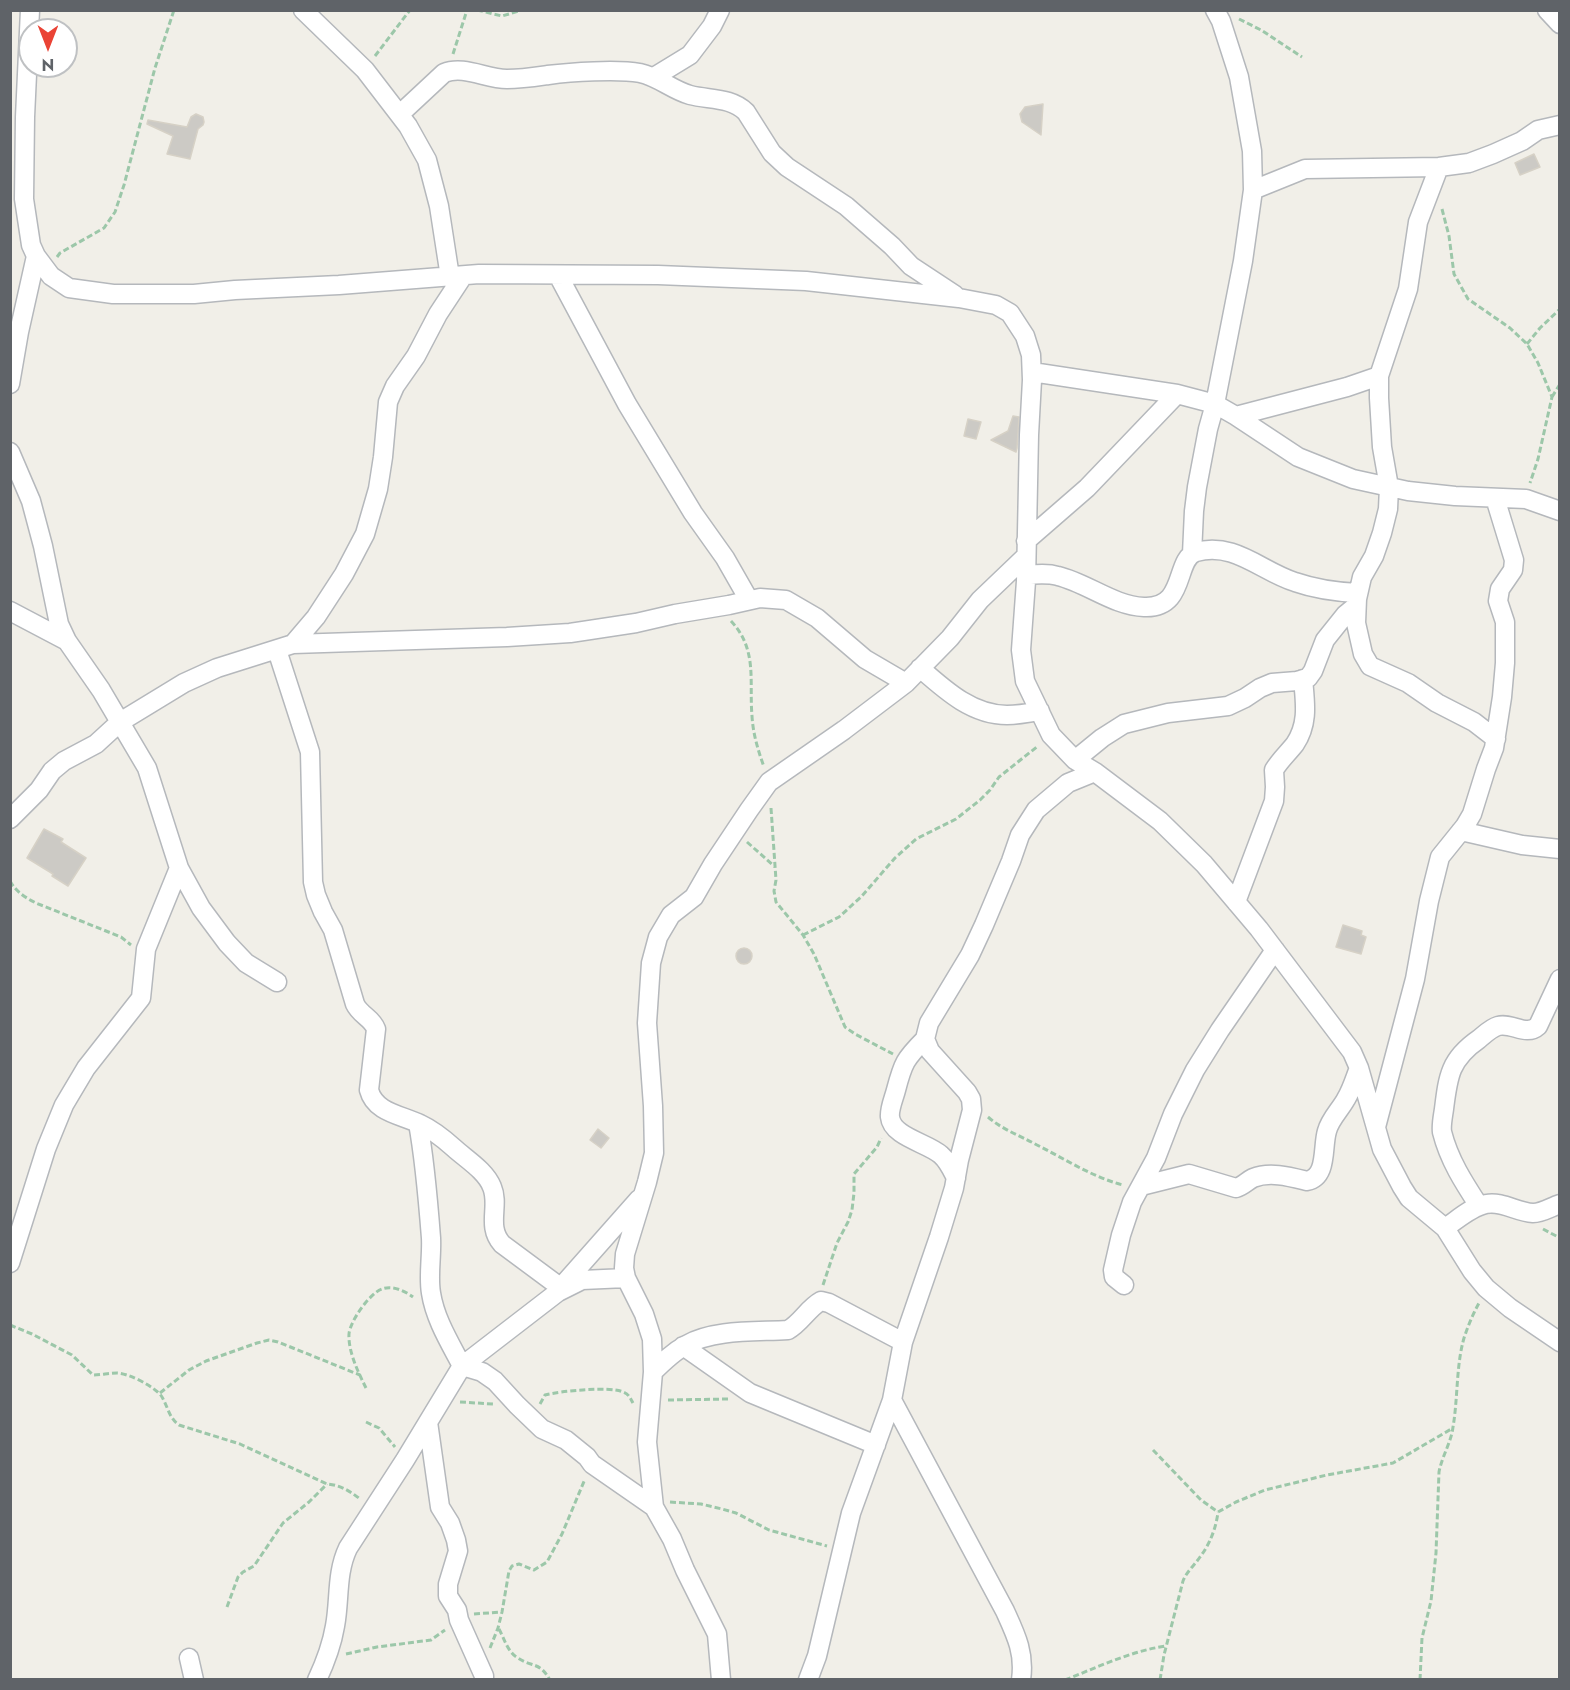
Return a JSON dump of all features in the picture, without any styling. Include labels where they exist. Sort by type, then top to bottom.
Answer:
[{"type":"street","points":[[30,10],[24,154],[24,199],[30,245],[51,276],[69,288],[113,294],[194,294],[479,274],[658,275],[807,281],[959,298],[996,305],[1010,313],[1026,336],[1031,355],[1032,372],[1026,575],[1021,650],[1026,681],[1052,735],[1075,759],[1160,821],[1204,864],[1236,902],[1352,1052],[1359,1068],[1382,1149],[1409,1198],[1445,1228],[1472,1271],[1486,1288],[1510,1308],[1560,1342]]},
{"type":"street","points":[[285,647],[322,608],[344,574],[365,534],[378,489],[388,402],[395,386],[416,356],[457,276],[427,160],[408,126],[365,70],[303,10]]},
{"type":"street","points":[[654,77],[690,55],[720,10]]},
{"type":"street","points":[[1192,554],[1197,487],[1243,261],[1253,190],[1252,151],[1239,77],[1221,21],[1223,13]]},
{"type":"street","points":[[399,114],[444,73],[453,70],[469,71],[503,79],[604,72],[637,73],[654,77],[683,93],[734,103],[746,112],[772,153],[787,167],[846,206],[892,246],[911,266],[959,298]]},
{"type":"street","points":[[1253,190],[1305,169],[1437,174],[1493,154],[1522,141],[1538,130],[1560,125]]},
{"type":"street","points":[[10,169],[24,154]]},
{"type":"street","points":[[1437,174],[1418,222],[1408,290],[1379,376],[1383,447],[1389,487],[1388,510],[1374,556],[1362,577],[1357,599],[1356,622],[1363,654],[1370,666],[1408,682],[1437,703],[1474,722],[1496,739]]},
{"type":"street","points":[[10,384],[19,332],[41,263]]},
{"type":"street","points":[[558,275],[627,404],[693,513],[726,558],[749,600]]},
{"type":"street","points":[[1032,372],[1178,394],[1215,405],[1236,416],[1298,457],[1353,479],[1408,491],[1455,496],[1526,499],[1560,511]]},
{"type":"street","points":[[1236,416],[1347,387],[1379,376]]},
{"type":"street","points":[[721,1680],[717,1634],[654,1504],[647,1442],[653,1372],[652,1339],[645,1314],[626,1278],[624,1268],[654,1153],[647,1023],[651,963],[658,937],[671,915],[694,897],[734,831],[769,782],[906,683],[950,638],[1026,548],[1178,394]]},
{"type":"street","points":[[10,452],[31,501],[59,624],[67,641],[101,690],[147,768],[179,868],[201,908],[227,943],[246,963],[277,982]]},
{"type":"street","points":[[1376,1128],[1415,979],[1429,901],[1440,857],[1472,814],[1496,739],[1502,697],[1505,626],[1498,601],[1500,589],[1514,570],[1514,560],[1495,498]]},
{"type":"street","points":[[1026,575],[1045,573],[1058,576],[1101,594],[1137,606],[1148,607],[1167,600],[1177,589],[1186,560],[1192,554],[1208,551],[1228,552],[1245,557],[1294,582],[1340,592],[1357,599]]},
{"type":"street","points":[[10,819],[39,790],[52,771],[64,761],[96,744],[120,722],[184,683],[217,668],[285,647],[570,633],[636,623],[760,598],[786,600],[817,618],[865,659],[906,683]]},
{"type":"street","points":[[1075,759],[1124,724],[1168,713],[1228,706],[1272,683],[1308,678],[1314,671],[1325,640],[1357,599]]},
{"type":"street","points":[[10,611],[67,641]]},
{"type":"street","points":[[285,647],[310,752],[313,882],[316,895],[333,930],[355,1004],[376,1029],[369,1090],[371,1097],[381,1107],[418,1123],[446,1141],[479,1170],[492,1185],[495,1195],[494,1229],[497,1238],[559,1290]]},
{"type":"street","points":[[920,668],[944,689],[971,707],[988,714],[1008,715],[1040,711]]},
{"type":"street","points":[[1236,902],[1274,801],[1274,770],[1304,729],[1303,679]]},
{"type":"street","points":[[956,1178],[941,1155],[903,1135],[890,1118],[905,1060],[925,1039],[928,1023],[970,955],[1011,861],[1020,834],[1036,810],[1068,783],[1095,772]]},
{"type":"street","points":[[1461,831],[1522,845],[1560,849]]},
{"type":"street","points":[[10,1263],[46,1149],[64,1105],[86,1068],[141,998],[146,949],[179,868]]},
{"type":"street","points":[[1124,1285],[1114,1277],[1113,1270],[1132,1202],[1156,1158],[1173,1114],[1195,1070],[1275,950]]},
{"type":"street","points":[[1479,1206],[1456,1171],[1441,1130],[1447,1084],[1455,1061],[1470,1045],[1499,1026],[1508,1025],[1527,1031],[1534,1030],[1560,979]]},
{"type":"street","points":[[808,1680],[817,1656],[851,1513],[892,1400],[903,1342],[939,1237],[972,1110],[967,1092],[930,1051],[925,1039]]},
{"type":"street","points":[[1141,1186],[1189,1174],[1236,1188],[1253,1178],[1262,1176],[1275,1175],[1313,1180],[1319,1174],[1322,1166],[1330,1122],[1347,1098],[1359,1068]]},
{"type":"street","points":[[418,1123],[426,1163],[431,1293],[436,1314],[462,1366],[482,1372],[495,1381],[542,1429],[566,1440],[592,1464],[654,1504]]},
{"type":"street","points":[[316,1680],[335,1626],[340,1572],[348,1548],[462,1366],[559,1290],[644,1194]]},
{"type":"street","points":[[1445,1228],[1479,1206],[1494,1203],[1533,1213],[1560,1204]]},
{"type":"street","points":[[559,1290],[582,1280],[626,1278]]},
{"type":"street","points":[[653,1372],[672,1354],[701,1338],[719,1334],[788,1330],[821,1301],[903,1342]]},
{"type":"street","points":[[683,1347],[750,1393],[876,1444]]},
{"type":"street","points":[[892,1400],[1005,1611],[1020,1645],[1023,1666],[1021,1680]]},
{"type":"street","points":[[428,1422],[440,1507],[450,1523],[458,1551],[448,1584],[448,1596],[457,1610],[459,1620],[484,1678]]},
{"type":"street","points":[[189,1658],[195,1680]]},
{"type":"path","points":[[41,263],[104,228],[115,212],[155,68],[174,10]]},
{"type":"path","points":[[365,70],[410,10]]},
{"type":"path","points":[[449,71],[454,45],[466,10]]},
{"type":"path","points":[[477,10],[502,16],[519,10]]},
{"type":"path","points":[[1223,13],[1261,30],[1302,57]]},
{"type":"path","points":[[1437,174],[1454,274],[1468,299],[1510,328],[1527,344],[1538,363],[1552,397]]},
{"type":"path","points":[[1527,344],[1560,309]]},
{"type":"path","points":[[1526,499],[1552,397],[1560,384]]},
{"type":"path","points":[[716,607],[734,623],[750,656],[753,732],[769,782],[776,867],[774,891],[776,902],[803,934],[845,1027],[905,1060]]},
{"type":"path","points":[[803,934],[839,917],[916,839],[956,819],[980,800],[999,777],[1052,735]]},
{"type":"path","points":[[734,831],[776,867]]},
{"type":"path","points":[[10,881],[24,896],[36,903],[121,937],[144,960]]},
{"type":"path","points":[[972,1104],[1001,1128],[1104,1180],[1131,1188],[1141,1186]]},
{"type":"path","points":[[821,1301],[829,1265],[852,1210],[854,1174],[878,1147],[890,1118]]},
{"type":"path","points":[[1420,1680],[1422,1638],[1431,1601],[1436,1553],[1439,1472],[1453,1428],[1464,1338],[1486,1288]]},
{"type":"path","points":[[366,1388],[349,1341],[350,1326],[359,1310],[382,1289],[395,1289],[410,1294],[436,1314]]},
{"type":"path","points":[[10,1325],[72,1354],[93,1375],[123,1374],[146,1384],[160,1393],[174,1422],[179,1425],[240,1444],[327,1484],[350,1491],[372,1511]]},
{"type":"path","points":[[160,1393],[189,1370],[206,1361],[269,1340],[360,1375]]},
{"type":"path","points":[[441,1401],[536,1407],[545,1395],[556,1392],[614,1389],[628,1395],[648,1430]]},
{"type":"path","points":[[651,1401],[737,1398],[750,1393]]},
{"type":"path","points":[[366,1422],[379,1428],[405,1460]]},
{"type":"path","points":[[1218,1512],[1265,1490],[1393,1463],[1453,1428]]},
{"type":"path","points":[[1153,1450],[1201,1500],[1218,1512]]},
{"type":"path","points":[[484,1678],[491,1645],[502,1612],[509,1571],[512,1566],[519,1564],[534,1570],[547,1562],[562,1534],[592,1464]]},
{"type":"path","points":[[227,1606],[238,1577],[254,1566],[283,1523],[327,1484]]},
{"type":"path","points":[[654,1504],[701,1504],[722,1509],[736,1513],[769,1530],[842,1551]]},
{"type":"path","points":[[1160,1680],[1183,1581],[1212,1537],[1217,1525],[1218,1512]]},
{"type":"path","points":[[325,1659],[377,1647],[431,1640],[471,1614],[502,1612]]},
{"type":"path","points":[[498,1628],[517,1658],[541,1667],[546,1671],[550,1680]]},
{"type":"path","points":[[1065,1680],[1131,1654],[1167,1646]]},
{"type":"building","points":[[1043,104],[1041,135],[1022,122],[1020,114],[1025,107]]},
{"type":"building","points":[[196,114],[203,117],[204,122],[198,129],[190,159],[167,154],[173,136],[147,124],[148,120],[187,127],[191,117]]},
{"type":"building","points":[[1534,154],[1540,167],[1520,175],[1515,163]]},
{"type":"building","points":[[1013,416],[1019,417],[1016,452],[991,440],[1008,431]]},
{"type":"building","points":[[968,419],[981,422],[976,439],[964,436]]},
{"type":"building","points":[[44,829],[63,839],[61,842],[86,858],[68,886],[27,858]]},
{"type":"building","points":[[1343,925],[1362,931],[1361,935],[1366,937],[1361,954],[1336,947]]},
{"type":"building","points":[[744,948],[750,950],[752,956],[750,962],[744,964],[738,962],[736,956],[738,950]]},
{"type":"building","points":[[598,1129],[609,1138],[601,1148],[590,1140]]}]
